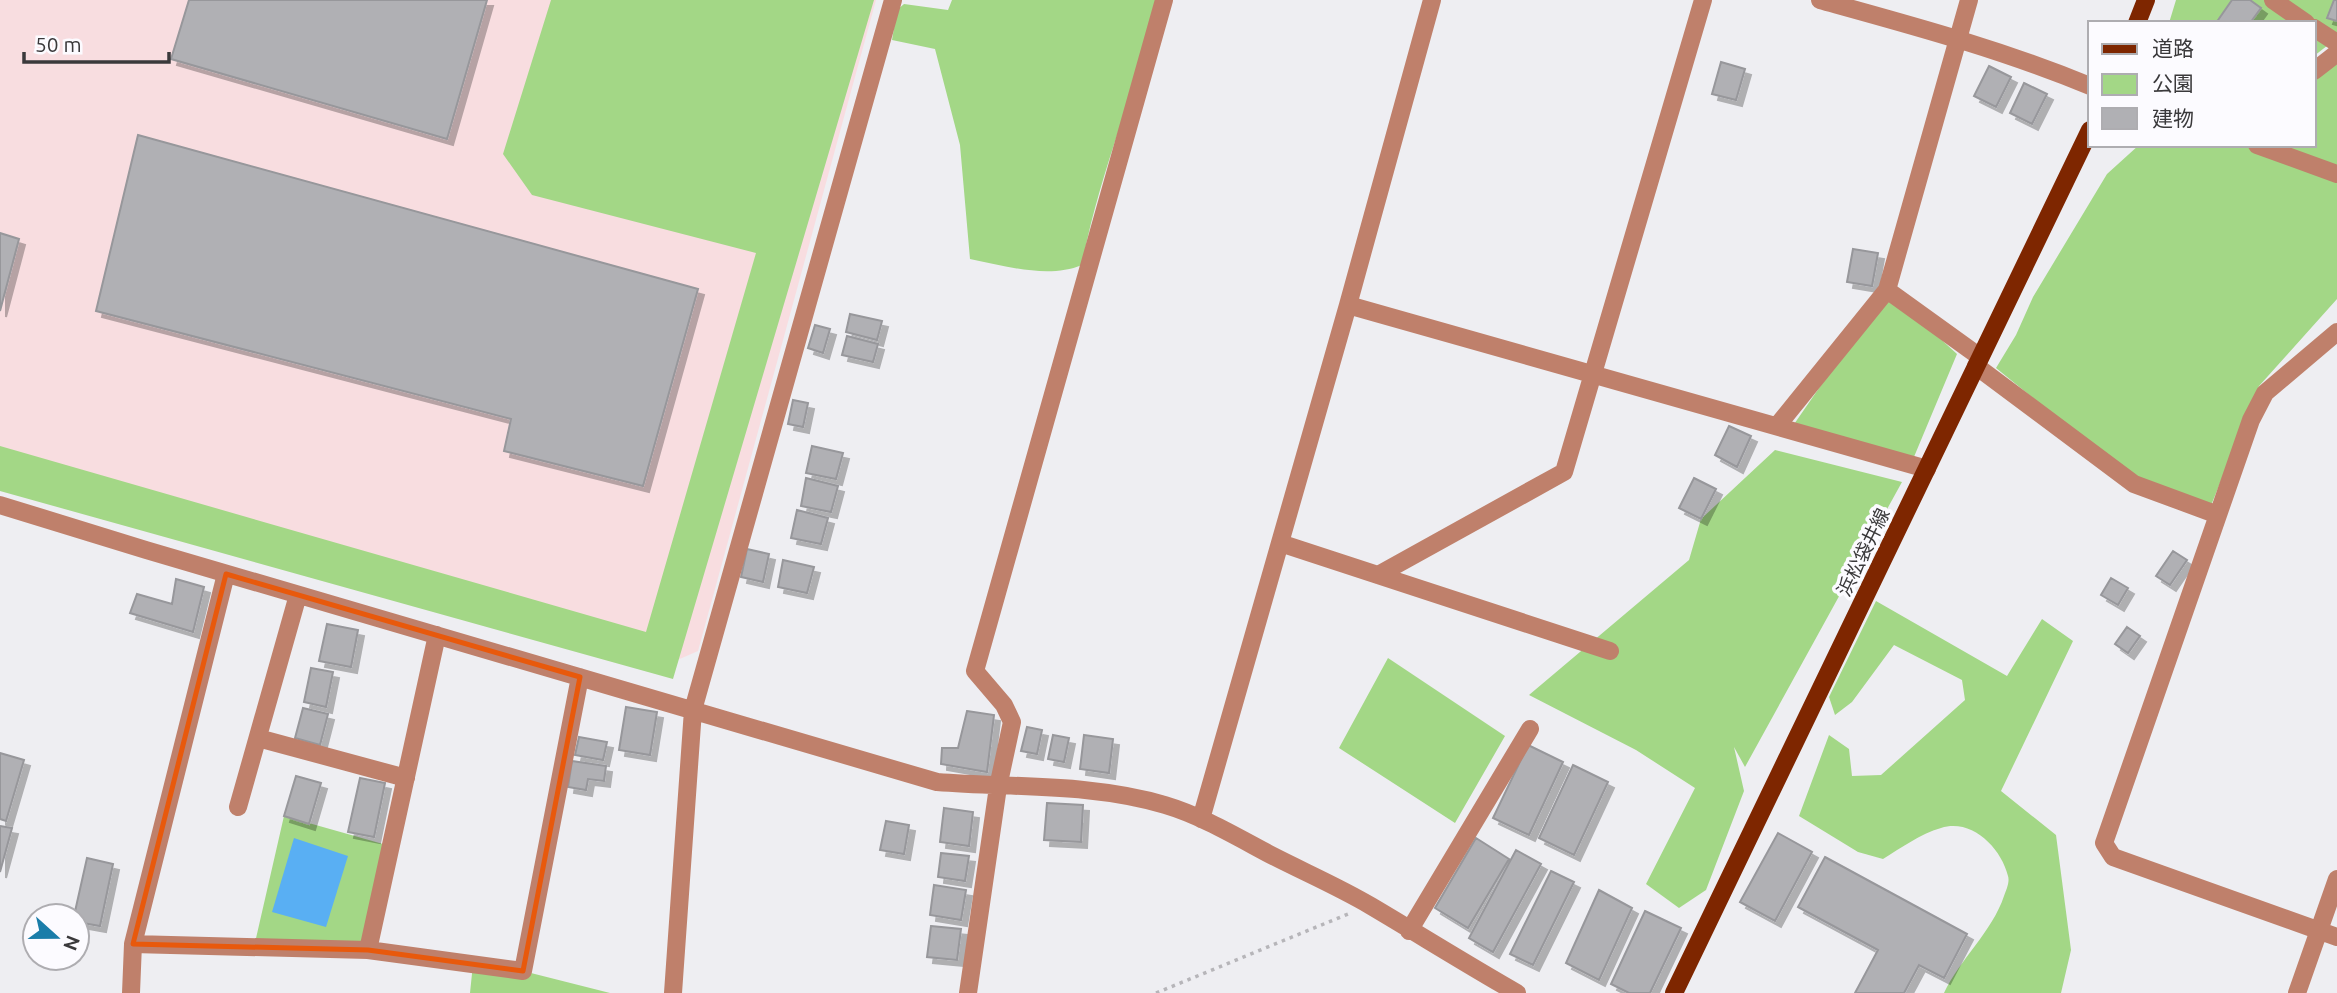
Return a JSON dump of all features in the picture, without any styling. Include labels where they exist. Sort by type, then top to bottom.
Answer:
[{"type":"main road","points":[[2138,21],[2146,0]]},
{"type":"main road","name":"浜松袋井線","points":[[1674,993],[2088,134]]},
{"type":"street","points":[[673,993],[692,710],[893,0]]},
{"type":"street","points":[[968,993],[999,787],[1013,722],[1004,705],[975,671],[1164,0]]},
{"type":"street","points":[[1201,819],[1432,0]]},
{"type":"street","points":[[1378,575],[1564,472],[1703,0]]},
{"type":"street","points":[[1820,0],[1959,38],[2029,61],[2088,85]]},
{"type":"street","points":[[1777,426],[1887,290],[1969,0]]},
{"type":"street","points":[[2273,0],[2303,21]]},
{"type":"street","points":[[2316,29],[2337,43]]},
{"type":"street","points":[[2316,70],[2337,54]]},
{"type":"street","points":[[2263,147],[2337,174]]},
{"type":"street","points":[[1887,290],[2134,484],[2218,515]]},
{"type":"street","points":[[1348,305],[1927,469]]},
{"type":"street","points":[[2337,332],[2265,393],[2251,420],[2104,843],[2113,857],[2337,937]]},
{"type":"street","points":[[0,505],[937,782],[1061,788],[1132,797],[1165,805],[1201,819],[1370,905],[1409,931],[1517,993]]},
{"type":"street","points":[[1280,543],[1610,651]]},
{"type":"street","points":[[131,993],[133,944],[226,574]]},
{"type":"street","points":[[238,807],[298,594]]},
{"type":"street","points":[[368,950],[437,635]]},
{"type":"street","points":[[133,944],[368,950],[523,971],[580,677]]},
{"type":"street","points":[[1409,931],[1530,729]]},
{"type":"street","points":[[258,738],[405,778]]},
{"type":"street","points":[[2297,993],[2337,879]]},
{"type":"path","points":[[1156,993],[1370,905]]},
{"type":"highlighted area","points":[[226,574],[580,677],[523,971],[368,950],[133,944]]},
{"type":"shaded area","points":[[0,0],[876,0],[698,651],[657,669],[0,475]]},
{"type":"green space","points":[[551,0],[874,0],[673,679],[0,491],[0,446],[646,632],[756,253],[532,195],[503,154]]},
{"type":"green space","points":[[952,0],[1162,0],[1098,198],[1082,265],[1041,271],[970,259],[960,145],[935,49],[892,40],[897,10],[904,4],[948,10]]},
{"type":"green space","points":[[2176,0],[2337,0],[2337,38],[2316,54],[2316,21],[2170,21]]},
{"type":"green space","points":[[2337,58],[2337,299],[2259,386],[2210,508],[2129,476],[1996,368],[2016,335],[2033,297],[2107,174],[2137,147],[2316,147],[2316,70]]},
{"type":"green space","points":[[1887,290],[1957,354],[1911,464],[1790,430]]},
{"type":"green space","points":[[1775,450],[1902,482],[1745,767],[1734,747],[1744,791],[1706,890],[1679,908],[1646,884],[1695,788],[1636,750],[1529,695],[1689,560],[1701,519]]},
{"type":"green space","points":[[1876,601],[2007,676],[2042,619],[2073,641],[2001,791],[2056,835],[2071,950],[2061,993],[1944,993],[1992,922],[2008,886],[2008,878],[1999,855],[1983,837],[1963,827],[1941,828],[1883,859],[1858,852],[1799,816],[1829,735],[1849,749],[1852,776],[1881,775],[1965,700],[1962,680],[1894,645],[1852,702],[1835,715],[1829,697]]},
{"type":"green space","points":[[1388,658],[1505,736],[1455,823],[1339,748]]},
{"type":"green space","points":[[284,816],[390,846],[368,950],[254,947]]},
{"type":"green space","points":[[473,964],[523,971],[610,993],[470,993]]},
{"type":"water","points":[[294,838],[348,856],[326,927],[272,912]]},
{"type":"building","points":[[189,0],[487,0],[447,139],[171,59]]},
{"type":"building","points":[[2232,0],[2250,0],[2261,8],[2251,21],[2217,21]]},
{"type":"building","points":[[2334,0],[2337,0],[2337,21],[2327,18]]},
{"type":"building","points":[[1721,62],[1745,69],[1736,100],[1712,94]]},
{"type":"building","points":[[1989,66],[2011,77],[1996,107],[1974,96]]},
{"type":"building","points":[[2024,83],[2047,94],[2032,124],[2010,113]]},
{"type":"building","points":[[138,135],[698,289],[643,486],[504,451],[511,419],[96,311]]},
{"type":"building","points":[[0,233],[19,239],[0,311]]},
{"type":"building","points":[[1853,249],[1878,253],[1872,286],[1847,282]]},
{"type":"building","points":[[850,314],[882,321],[877,340],[846,332]]},
{"type":"building","points":[[815,325],[830,329],[823,353],[808,348]]},
{"type":"building","points":[[847,336],[878,344],[873,362],[842,355]]},
{"type":"building","points":[[793,400],[808,403],[803,427],[788,424]]},
{"type":"building","points":[[1729,426],[1751,436],[1737,467],[1715,455]]},
{"type":"building","points":[[812,446],[843,453],[836,479],[806,473]]},
{"type":"building","points":[[806,478],[838,486],[831,512],[801,506]]},
{"type":"building","points":[[1694,478],[1716,489],[1701,519],[1679,508]]},
{"type":"building","points":[[797,510],[828,518],[821,544],[791,538]]},
{"type":"building","points":[[747,549],[769,554],[763,582],[741,577]]},
{"type":"building","points":[[2173,551],[2187,560],[2170,585],[2156,576]]},
{"type":"building","points":[[783,560],[814,567],[807,593],[778,587]]},
{"type":"building","points":[[2111,578],[2128,588],[2118,605],[2101,595]]},
{"type":"building","points":[[176,579],[204,587],[193,632],[130,613],[137,594],[172,604]]},
{"type":"building","points":[[327,624],[358,630],[351,667],[319,661]]},
{"type":"building","points":[[2127,627],[2140,636],[2128,653],[2115,644]]},
{"type":"building","points":[[311,668],[333,672],[326,707],[304,702]]},
{"type":"building","points":[[626,707],[657,712],[650,755],[619,750]]},
{"type":"building","points":[[303,708],[328,714],[320,745],[295,738]]},
{"type":"building","points":[[967,711],[994,715],[987,772],[941,764],[942,748],[958,748]]},
{"type":"building","points":[[1027,727],[1042,730],[1037,754],[1021,751]]},
{"type":"building","points":[[1053,735],[1069,738],[1064,762],[1048,759]]},
{"type":"building","points":[[1084,735],[1113,739],[1109,773],[1080,769]]},
{"type":"building","points":[[579,737],[607,742],[603,760],[575,755]]},
{"type":"building","points":[[1528,745],[1563,762],[1529,835],[1493,818]]},
{"type":"building","points":[[0,753],[24,760],[6,821],[0,819]]},
{"type":"building","points":[[572,761],[606,766],[604,781],[588,779],[586,790],[568,787]]},
{"type":"building","points":[[1573,765],[1608,782],[1574,855],[1539,838]]},
{"type":"building","points":[[296,776],[321,783],[309,824],[284,816]]},
{"type":"building","points":[[360,778],[385,783],[374,837],[348,832]]},
{"type":"building","points":[[1047,803],[1083,805],[1081,842],[1044,840]]},
{"type":"building","points":[[944,808],[973,812],[969,846],[940,842]]},
{"type":"building","points":[[886,821],[909,825],[904,854],[880,850]]},
{"type":"building","points":[[0,826],[12,828],[0,872]]},
{"type":"building","points":[[1778,833],[1812,852],[1775,921],[1740,902]]},
{"type":"building","points":[[1476,838],[1509,859],[1468,928],[1435,908]]},
{"type":"building","points":[[1516,850],[1541,864],[1493,952],[1469,938]]},
{"type":"building","points":[[941,853],[969,856],[965,881],[938,877]]},
{"type":"building","points":[[1825,857],[1967,934],[1944,978],[1919,965],[1904,993],[1855,993],[1878,950],[1798,907]]},
{"type":"building","points":[[87,858],[113,864],[100,926],[91,924],[91,902],[77,902]]},
{"type":"building","points":[[1551,871],[1574,882],[1533,965],[1510,954]]},
{"type":"building","points":[[934,885],[966,890],[961,920],[930,915]]},
{"type":"building","points":[[1599,890],[1632,908],[1599,980],[1566,963]]},
{"type":"building","points":[[1645,911],[1681,928],[1650,993],[1629,993],[1611,984]]},
{"type":"building","points":[[931,926],[961,929],[957,960],[927,957]]}]
